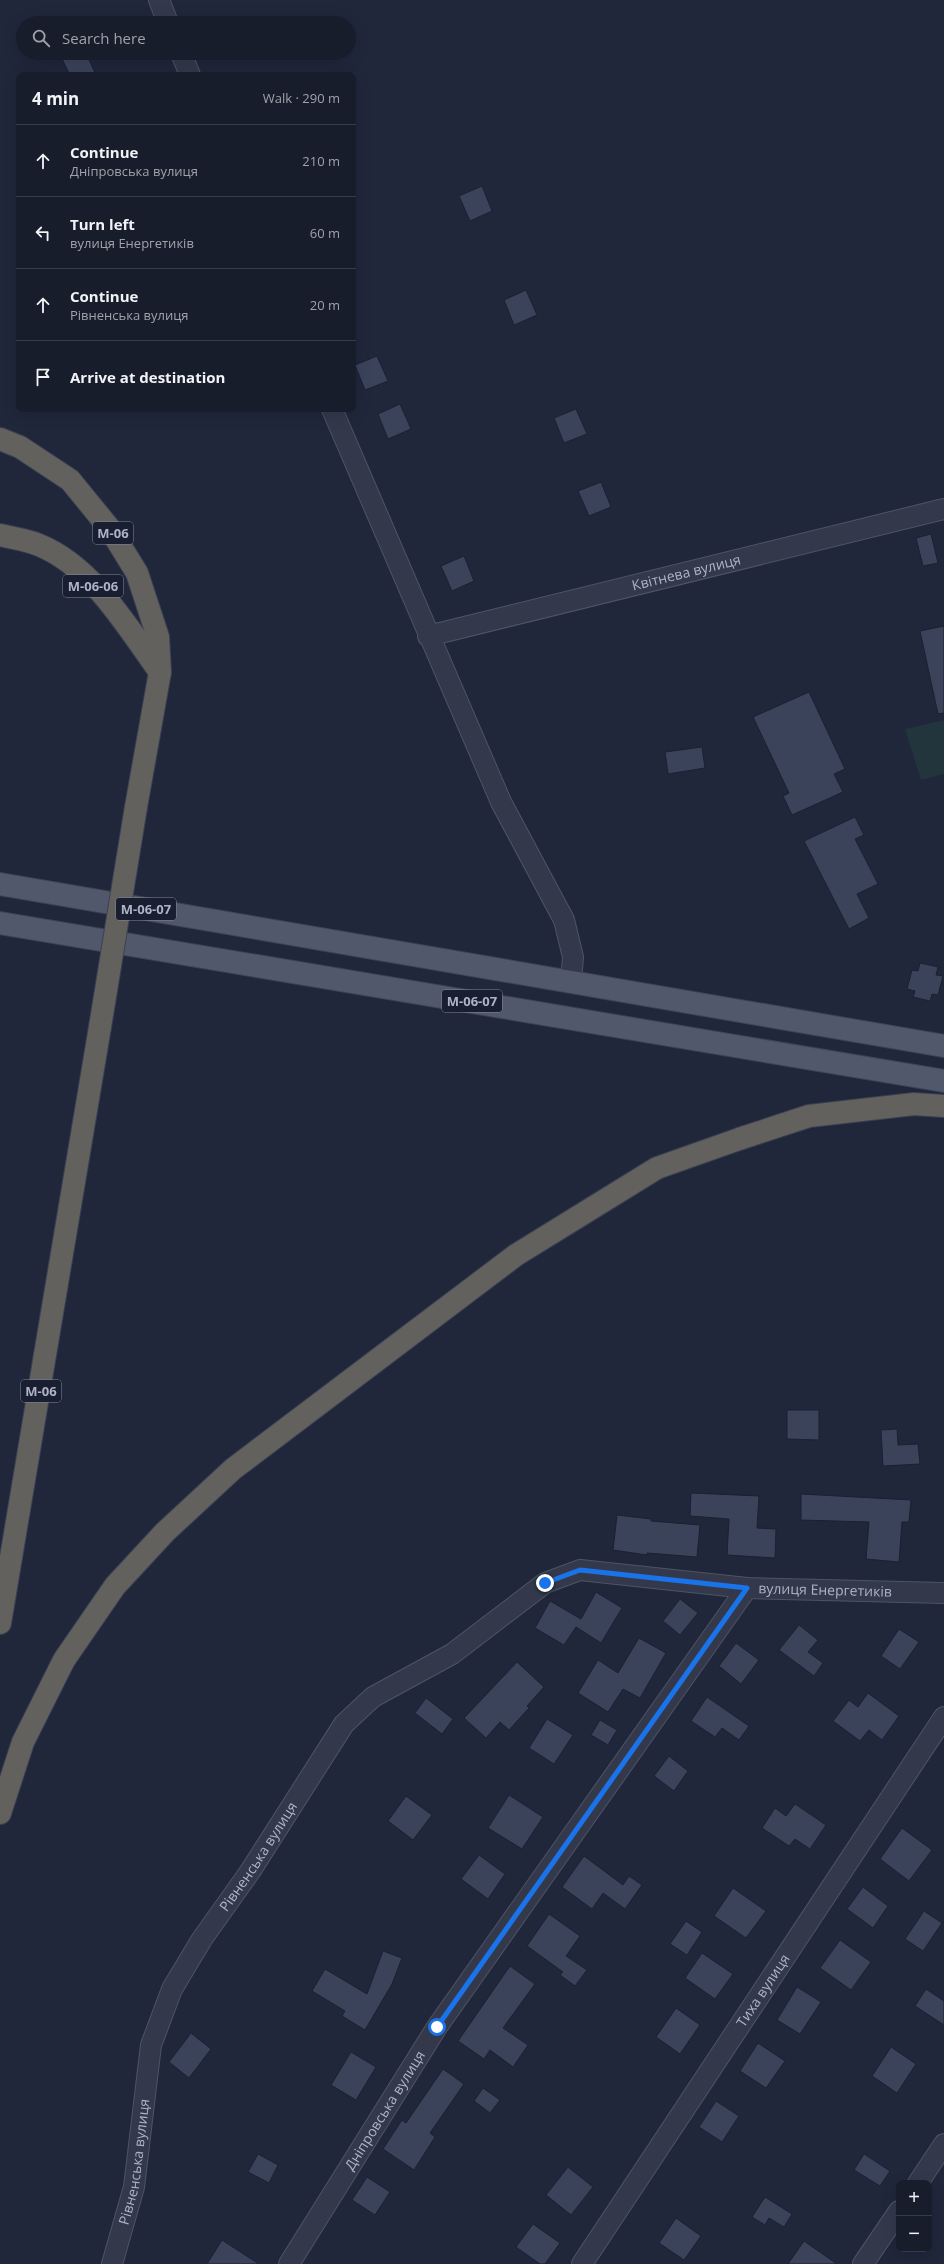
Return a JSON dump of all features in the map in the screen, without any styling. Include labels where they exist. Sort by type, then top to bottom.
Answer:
[{"type":"highway","name":"М-06","points":[[0,439],[20,447],[70,480],[110,529],[137,574],[158,637],[160,672],[136,807],[0,1624]]},
{"type":"highway","name":"М-06-06","points":[[0,536],[39,545],[71,563],[104,597],[160,672]]},
{"type":"highway","points":[[0,1813],[23,1742],[64,1660],[115,1586],[155,1543],[233,1470],[516,1255],[657,1168],[739,1139],[809,1116],[914,1104],[944,1106]]},
{"type":"main road","name":"М-06-07","points":[[0,884],[944,1046]]},
{"type":"main road","name":"М-06-07","points":[[0,923],[944,1081]]},
{"type":"street","points":[[159,0],[165,16]]},
{"type":"street","points":[[184,60],[189,72]]},
{"type":"street","points":[[333,412],[500,802],[564,920],[573,957],[571,981]]},
{"type":"street","name":"Квітнева вулиця","points":[[428,636],[944,509]]},
{"type":"street","name":"вулиця Енергетиків","points":[[584,1571],[747,1588],[944,1593]]},
{"type":"street","name":"Рівненська вулиця","points":[[112,2264],[134,2187],[151,2045],[172,1989],[202,1939],[251,1870],[344,1724],[373,1697],[452,1654],[545,1583],[584,1571]]},
{"type":"street","name":"Дніпровська вулиця","points":[[289,2264],[437,2027],[747,1588]]},
{"type":"street","name":"Тиха вулиця","points":[[582,2264],[944,1717]]},
{"type":"street","points":[[920,2180],[944,2144]]},
{"type":"street","points":[[863,2264],[896,2215]]},
{"type":"shaded area","points":[[944,720],[944,774],[921,780],[905,729]]},
{"type":"building","points":[[62,60],[89,60],[95,72],[68,72]]},
{"type":"building","points":[[482,186],[492,211],[470,221],[459,196]]},
{"type":"building","points":[[526,290],[537,315],[514,325],[504,300]]},
{"type":"building","points":[[377,356],[388,381],[365,390],[356,365]]},
{"type":"building","points":[[400,404],[411,429],[388,439],[378,414]]},
{"type":"building","points":[[576,409],[587,434],[564,443],[554,418]]},
{"type":"building","points":[[601,482],[611,507],[589,516],[578,491]]},
{"type":"building","points":[[931,534],[938,563],[923,566],[916,538]]},
{"type":"building","points":[[464,556],[474,581],[452,591],[441,566]]},
{"type":"building","points":[[944,626],[944,713],[938,714],[920,631]]},
{"type":"building","points":[[809,692],[845,769],[834,774],[843,792],[792,815],[783,796],[789,793],[753,717]]},
{"type":"building","points":[[702,747],[705,768],[668,774],[665,752]]},
{"type":"building","points":[[855,817],[864,835],[855,839],[878,884],[857,894],[869,918],[849,929],[804,841]]},
{"type":"building","points":[[920,963],[938,967],[936,975],[943,976],[938,995],[932,994],[930,1001],[913,997],[915,991],[907,989],[912,970],[918,971]]},
{"type":"building","points":[[787,1410],[819,1410],[819,1440],[787,1439]]},
{"type":"building","points":[[897,1429],[898,1445],[918,1444],[920,1464],[883,1466],[881,1430]]},
{"type":"building","points":[[691,1493],[759,1496],[757,1528],[776,1529],[775,1558],[727,1555],[729,1519],[690,1516]]},
{"type":"building","points":[[801,1494],[911,1500],[909,1522],[902,1522],[899,1562],[866,1559],[869,1522],[801,1520]]},
{"type":"building","points":[[617,1515],[651,1519],[651,1521],[700,1525],[697,1557],[647,1553],[647,1555],[613,1550]]},
{"type":"building","points":[[596,1592],[622,1608],[601,1643],[576,1627],[564,1645],[535,1628],[550,1601],[581,1619]]},
{"type":"building","points":[[680,1599],[698,1613],[680,1635],[663,1621]]},
{"type":"building","points":[[799,1625],[818,1640],[808,1652],[823,1663],[814,1676],[779,1650]]},
{"type":"building","points":[[899,1629],[919,1642],[900,1669],[881,1656]]},
{"type":"building","points":[[639,1638],[666,1653],[640,1698],[623,1689],[608,1712],[578,1693],[598,1660],[618,1673]]},
{"type":"building","points":[[736,1643],[759,1660],[741,1684],[719,1666]]},
{"type":"building","points":[[517,1662],[544,1687],[527,1706],[529,1708],[509,1730],[500,1722],[486,1738],[464,1718]]},
{"type":"building","points":[[868,1693],[899,1716],[882,1740],[869,1730],[860,1741],[833,1721],[849,1700],[858,1707]]},
{"type":"building","points":[[707,1697],[749,1726],[739,1740],[722,1728],[715,1737],[691,1721]]},
{"type":"building","points":[[426,1698],[453,1719],[442,1734],[415,1713]]},
{"type":"building","points":[[547,1719],[573,1735],[554,1764],[529,1748]]},
{"type":"building","points":[[600,1720],[617,1730],[608,1745],[591,1735]]},
{"type":"building","points":[[669,1756],[688,1771],[674,1791],[654,1776]]},
{"type":"building","points":[[509,1795],[543,1817],[522,1849],[488,1828]]},
{"type":"building","points":[[406,1796],[432,1815],[413,1840],[388,1821]]},
{"type":"building","points":[[795,1804],[826,1825],[810,1849],[795,1839],[789,1846],[762,1828],[775,1808],[786,1816]]},
{"type":"building","points":[[902,1828],[932,1850],[909,1881],[880,1859]]},
{"type":"building","points":[[479,1855],[505,1874],[488,1899],[461,1879]]},
{"type":"building","points":[[584,1856],[623,1885],[629,1876],[642,1885],[625,1909],[603,1893],[592,1909],[562,1887]]},
{"type":"building","points":[[863,1887],[888,1906],[873,1928],[847,1909]]},
{"type":"building","points":[[733,1888],[766,1911],[746,1938],[714,1916]]},
{"type":"building","points":[[924,1911],[942,1923],[923,1951],[905,1939]]},
{"type":"building","points":[[549,1914],[580,1936],[566,1956],[587,1970],[575,1986],[560,1975],[563,1972],[527,1946]]},
{"type":"building","points":[[686,1921],[702,1932],[687,1955],[670,1944]]},
{"type":"building","points":[[840,1940],[871,1962],[851,1990],[820,1968]]},
{"type":"building","points":[[383,1951],[402,1958],[392,1984],[365,2030],[342,2016],[345,2011],[312,1991],[325,1969],[367,1994]]},
{"type":"building","points":[[702,1953],[733,1974],[715,1999],[685,1978]]},
{"type":"building","points":[[510,1966],[535,1984],[503,2028],[528,2045],[513,2067],[490,2050],[484,2059],[458,2041]]},
{"type":"building","points":[[797,1987],[821,2002],[800,2034],[777,2020]]},
{"type":"building","points":[[926,1989],[944,2001],[944,2025],[915,2006]]},
{"type":"building","points":[[676,2008],[700,2025],[680,2054],[656,2037]]},
{"type":"building","points":[[191,2033],[211,2049],[189,2078],[169,2062]]},
{"type":"building","points":[[758,2043],[785,2061],[766,2088],[740,2071]]},
{"type":"building","points":[[891,2047],[916,2064],[897,2093],[872,2076]]},
{"type":"building","points":[[351,2052],[376,2067],[356,2100],[331,2085]]},
{"type":"building","points":[[443,2069],[464,2084],[430,2133],[435,2137],[414,2170],[383,2149],[402,2120],[406,2123]]},
{"type":"building","points":[[483,2088],[500,2100],[490,2113],[474,2101]]},
{"type":"building","points":[[716,2101],[739,2116],[722,2142],[699,2127]]},
{"type":"building","points":[[258,2154],[278,2165],[269,2183],[248,2172]]},
{"type":"building","points":[[864,2154],[890,2171],[880,2186],[854,2170]]},
{"type":"building","points":[[568,2167],[593,2187],[571,2215],[546,2195]]},
{"type":"building","points":[[367,2177],[390,2192],[375,2215],[352,2200]]},
{"type":"building","points":[[765,2197],[792,2214],[784,2227],[769,2218],[765,2225],[752,2217]]},
{"type":"building","points":[[676,2218],[701,2236],[684,2260],[659,2243]]},
{"type":"building","points":[[533,2224],[560,2243],[545,2264],[540,2264],[516,2247]]},
{"type":"building","points":[[222,2240],[259,2264],[207,2264]]},
{"type":"building","points":[[804,2241],[837,2264],[788,2264]]},
{"type":"route","points":[[437,2027],[656,1714],[747,1588],[580,1570],[545,1583]]}]
